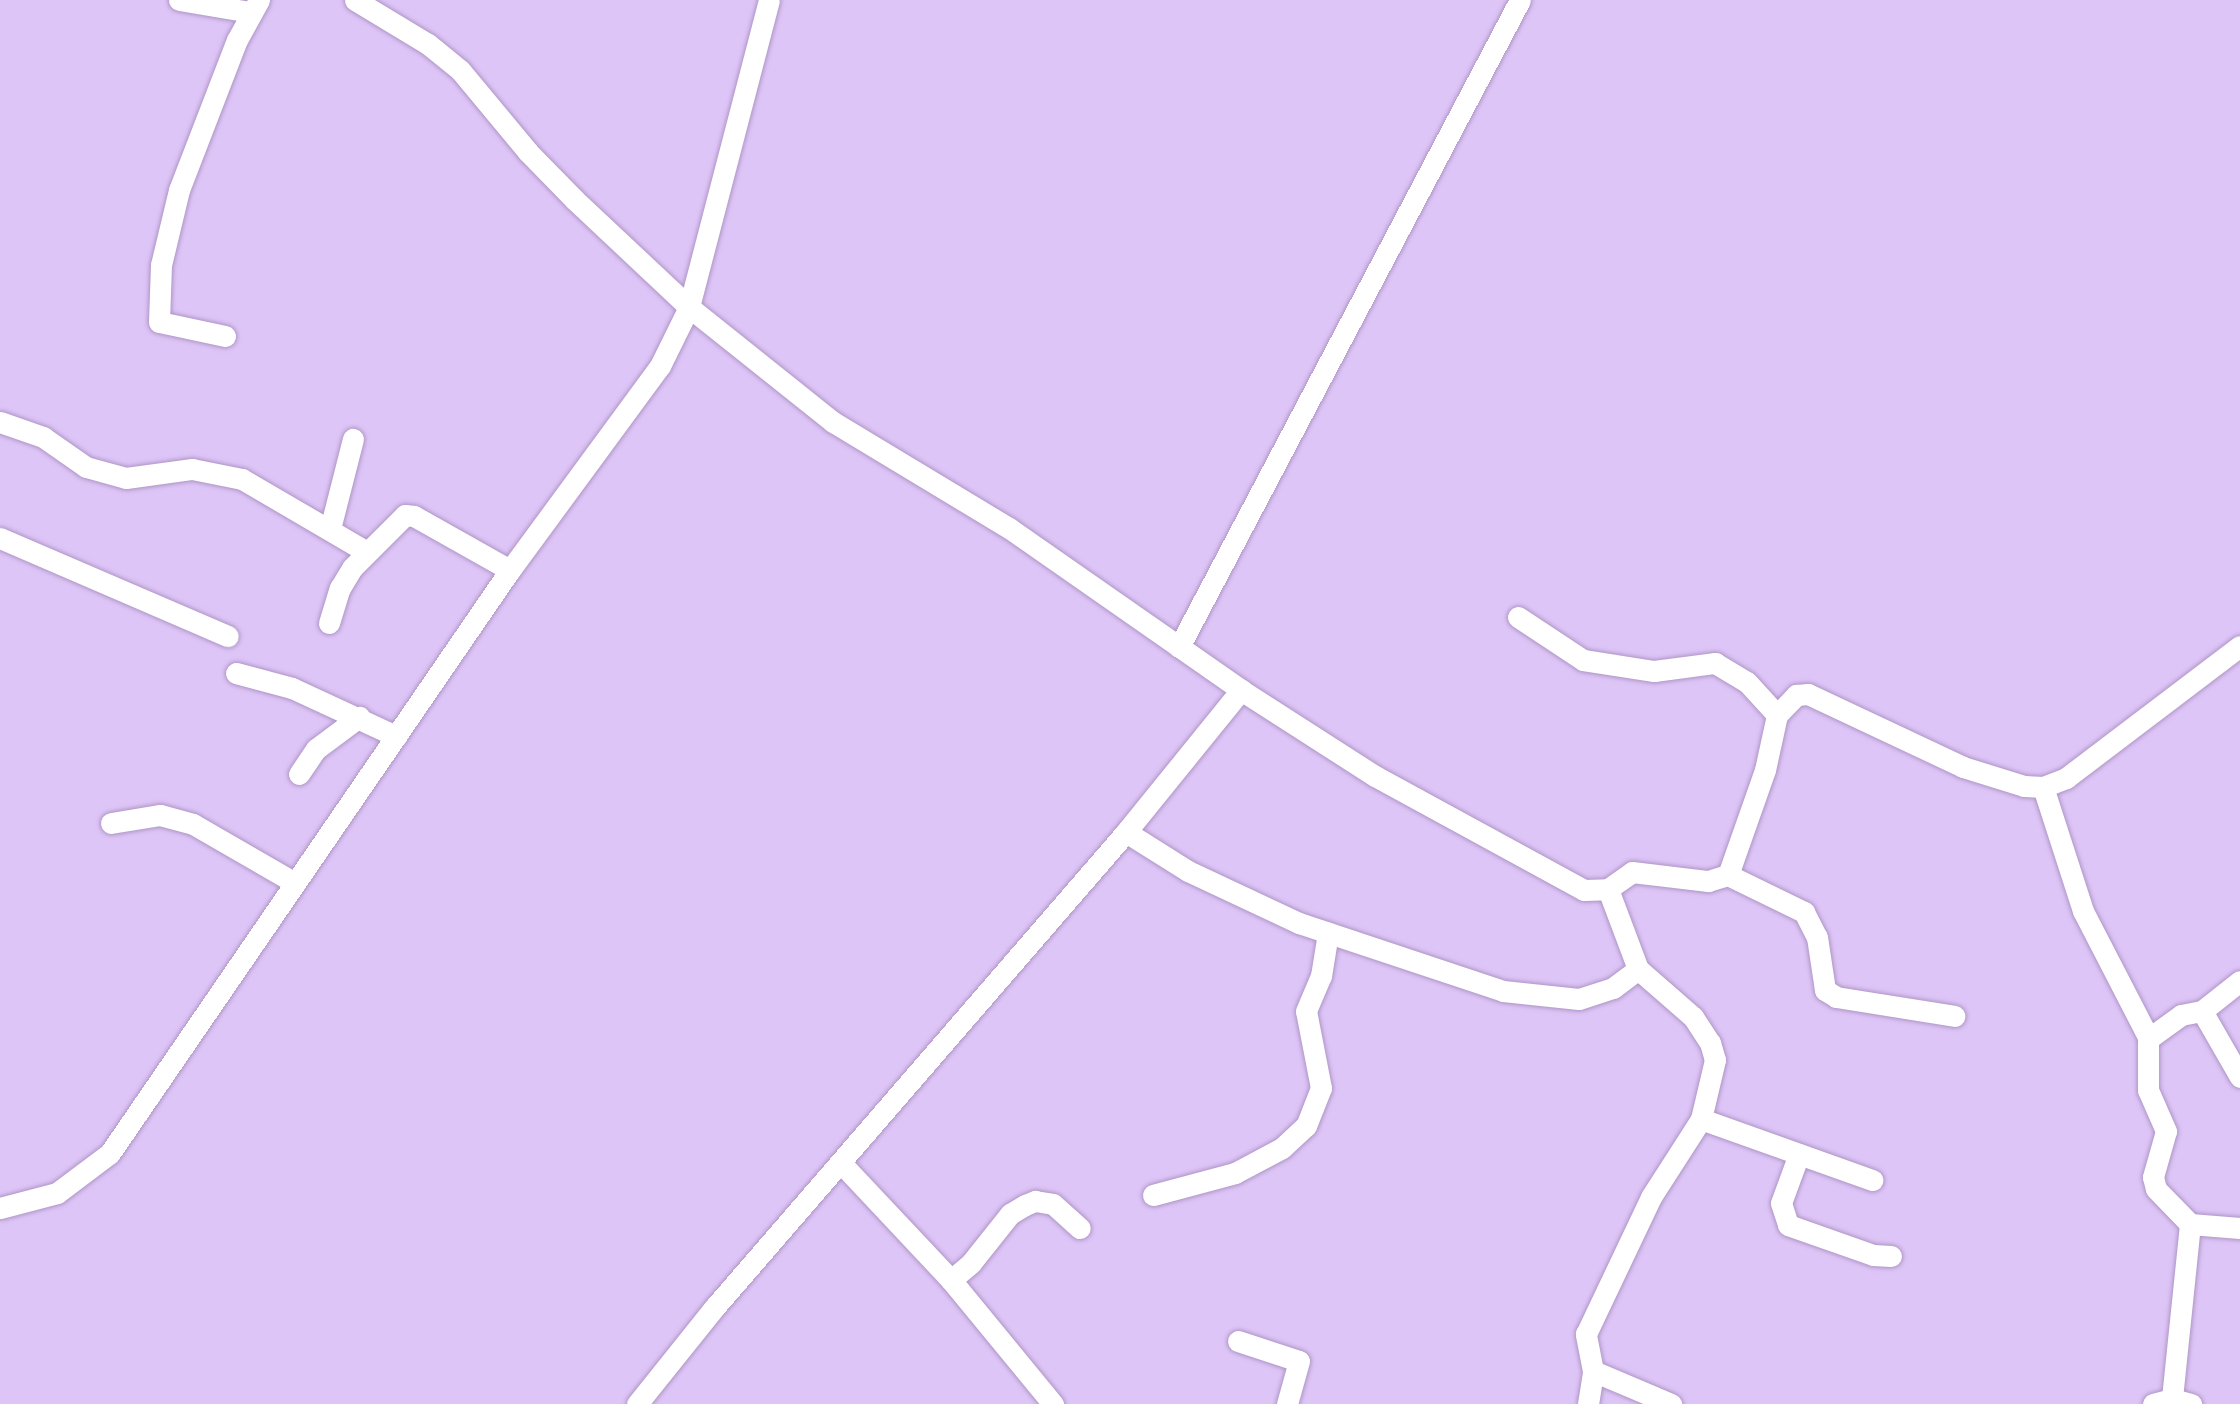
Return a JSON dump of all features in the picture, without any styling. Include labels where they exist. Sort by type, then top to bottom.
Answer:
[{"type":"street","points":[[179,0],[254,6],[179,190],[167,229],[157,309],[159,322],[167,326],[226,336]]},
{"type":"street","points":[[355,0],[428,44],[460,70],[528,152],[689,307],[833,422],[1009,528],[1241,690],[1375,776],[1555,877],[1584,890],[1608,889],[1632,872],[1708,881],[1728,875],[1804,912],[1816,937],[1825,990],[1836,998],[1954,1016]]},
{"type":"street","points":[[0,1208],[57,1193],[110,1153],[510,570],[630,411],[689,307],[769,0]]},
{"type":"street","points":[[1180,647],[1520,0]]},
{"type":"street","points":[[0,422],[43,437],[86,467],[126,478],[192,469],[242,479],[367,552]]},
{"type":"street","points":[[330,529],[353,439]]},
{"type":"street","points":[[329,623],[340,587],[367,552],[405,514],[414,516],[510,570]]},
{"type":"street","points":[[0,538],[228,636]]},
{"type":"street","points":[[1518,617],[1583,660],[1654,671],[1715,663],[1747,682],[1777,715]]},
{"type":"street","points":[[1728,875],[1765,770],[1777,715],[1786,701],[1808,694],[1963,767],[2024,786],[2043,787],[2066,778],[2240,646]]},
{"type":"street","points":[[236,673],[292,688],[396,736]]},
{"type":"street","points":[[637,1404],[714,1308],[842,1164],[1126,832],[1241,690]]},
{"type":"street","points":[[299,774],[316,749],[359,717]]},
{"type":"street","points":[[2043,787],[2083,911],[2148,1039],[2148,1090],[2166,1131],[2153,1177],[2164,1202],[2190,1224],[2240,1228]]},
{"type":"street","points":[[111,823],[160,815],[193,824],[295,883]]},
{"type":"street","points":[[1126,832],[1188,871],[1328,933],[1476,983],[1538,996],[1579,999],[1598,995],[1638,969]]},
{"type":"street","points":[[1588,1404],[1593,1371],[1586,1334],[1651,1197],[1701,1119],[1713,1078],[1710,1043],[1693,1017],[1638,969],[1608,889]]},
{"type":"street","points":[[1153,1195],[1235,1173],[1282,1148],[1306,1126],[1321,1088],[1306,1011],[1321,976],[1328,933]]},
{"type":"street","points":[[2148,1039],[2181,1015],[2202,1011],[2240,981]]},
{"type":"street","points":[[2202,1011],[2240,1077]]},
{"type":"street","points":[[1701,1119],[1872,1180]]},
{"type":"street","points":[[1799,1154],[1781,1203],[1788,1225],[1873,1255],[1891,1256]]},
{"type":"street","points":[[842,1164],[951,1280],[1052,1404]]},
{"type":"street","points":[[951,1280],[971,1264],[1010,1214],[1025,1205],[1035,1201],[1053,1204],[1080,1228]]},
{"type":"street","points":[[2172,1402],[2190,1224]]},
{"type":"street","points":[[1238,1341],[1299,1361],[1287,1404]]},
{"type":"street","points":[[1593,1371],[1671,1404]]}]
